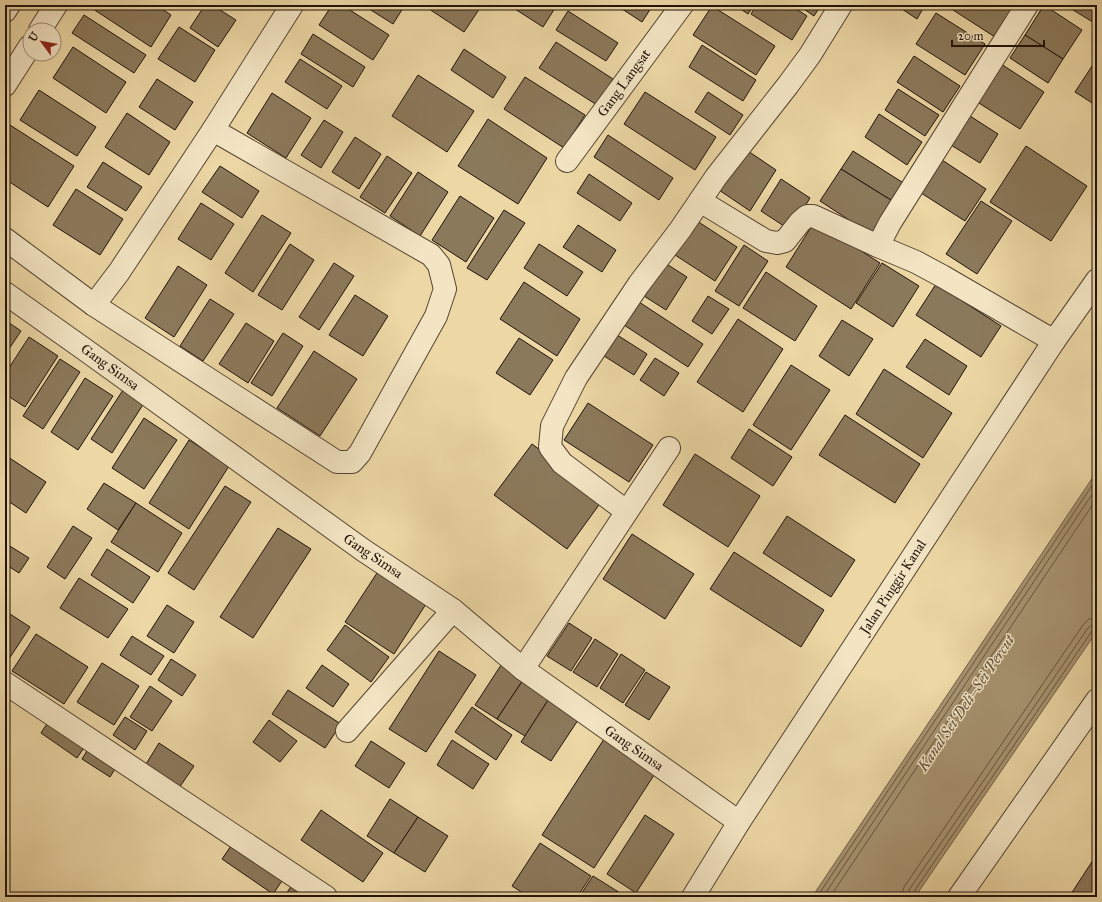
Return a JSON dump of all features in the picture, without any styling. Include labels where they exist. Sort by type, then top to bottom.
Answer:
[{"type":"street","points":[[5,11],[9,5]]},
{"type":"street","points":[[45,22],[56,5]]},
{"type":"street","points":[[94,305],[119,272],[213,130],[292,5]]},
{"type":"street","name":"Gang Langsat","points":[[567,162],[682,5]]},
{"type":"street","points":[[626,511],[562,463],[550,447],[552,426],[576,378],[639,284],[735,152],[810,55],[841,5]]},
{"type":"street","points":[[878,246],[890,223],[1027,5]]},
{"type":"street","points":[[5,85],[22,58]]},
{"type":"street","points":[[5,239],[94,305],[337,462],[352,462],[360,453],[436,316],[445,289],[439,265],[431,255],[213,130]]},
{"type":"street","points":[[700,201],[766,242],[777,243],[785,241],[800,222],[807,216],[813,216],[916,262],[1054,341]]},
{"type":"street","name":"Jalan Pinggir Kanal","points":[[693,897],[739,822],[1054,341],[1097,280]]},
{"type":"street","name":"Gang Simsa","points":[[5,293],[363,550],[453,610],[523,669],[739,822]]},
{"type":"street","points":[[523,669],[669,448]]},
{"type":"street","points":[[347,731],[453,610]]},
{"type":"street","points":[[5,683],[326,897]]},
{"type":"street","points":[[959,897],[1097,700]]},
{"type":"water","name":"Kanal Sei Deli–Sei Percut","points":[[1097,471],[1097,631],[915,897],[812,897]]},
{"type":"building","points":[[87,5],[156,5],[171,15],[151,47]]},
{"type":"building","points":[[205,5],[212,5],[236,20],[218,47],[190,28]]},
{"type":"building","points":[[332,5],[342,5],[389,35],[373,60],[319,25]]},
{"type":"building","points":[[363,5],[405,5],[393,24]]},
{"type":"building","points":[[423,5],[482,5],[464,32]]},
{"type":"building","points":[[518,5],[557,5],[543,27],[515,9]]},
{"type":"building","points":[[616,5],[653,5],[642,22]]},
{"type":"building","points":[[735,5],[754,5],[748,14]]},
{"type":"building","points":[[757,5],[790,5],[807,16],[792,40],[751,14]]},
{"type":"building","points":[[798,5],[821,5],[814,16]]},
{"type":"building","points":[[896,5],[925,5],[917,19]]},
{"type":"building","points":[[952,5],[1005,5],[1013,10],[995,37],[950,8]]},
{"type":"building","points":[[1005,5],[1016,5],[1013,10]]},
{"type":"building","points":[[1044,5],[1082,30],[1063,59],[1025,35]]},
{"type":"building","points":[[1065,5],[1097,5],[1096,24]]},
{"type":"building","points":[[712,6],[775,46],[756,75],[693,35]]},
{"type":"building","points":[[568,11],[618,43],[606,61],[556,30]]},
{"type":"building","points":[[936,13],[985,44],[965,75],[916,44]]},
{"type":"building","points":[[84,15],[146,55],[134,73],[72,33]]},
{"type":"building","points":[[179,27],[215,50],[195,82],[158,59]]},
{"type":"building","points":[[313,34],[365,67],[353,87],[301,54]]},
{"type":"building","points":[[1025,35],[1063,59],[1048,83],[1010,58]]},
{"type":"building","points":[[556,42],[613,79],[597,105],[539,68]]},
{"type":"building","points":[[702,45],[756,80],[743,101],[689,67]]},
{"type":"building","points":[[73,47],[126,82],[106,113],[53,78]]},
{"type":"building","points":[[464,49],[506,77],[493,98],[451,70]]},
{"type":"building","points":[[914,56],[960,86],[943,112],[897,82]]},
{"type":"building","points":[[300,59],[342,86],[327,109],[285,82]]},
{"type":"building","points":[[998,62],[1044,92],[1020,129],[974,100]]},
{"type":"building","points":[[1094,63],[1097,65],[1097,106],[1075,92]]},
{"type":"building","points":[[418,75],[474,111],[447,152],[392,116]]},
{"type":"building","points":[[525,77],[585,115],[564,148],[504,109]]},
{"type":"building","points":[[157,79],[193,102],[175,130],[139,107]]},
{"type":"building","points":[[898,89],[939,115],[925,136],[885,110]]},
{"type":"building","points":[[39,90],[96,127],[77,156],[20,120]]},
{"type":"building","points":[[645,92],[716,137],[695,170],[624,124]]},
{"type":"building","points":[[708,92],[743,115],[730,135],[695,112]]},
{"type":"building","points":[[272,93],[311,118],[286,158],[247,133]]},
{"type":"building","points":[[127,113],[170,142],[149,175],[105,147]]},
{"type":"building","points":[[879,114],[922,142],[907,165],[865,137]]},
{"type":"building","points":[[970,116],[998,134],[980,163],[951,145]]},
{"type":"building","points":[[488,119],[547,158],[518,204],[458,166]]},
{"type":"building","points":[[324,120],[343,132],[321,168],[301,155]]},
{"type":"building","points":[[10,125],[74,166],[48,207],[5,179],[5,133]]},
{"type":"building","points":[[608,135],[673,178],[659,200],[594,157]]},
{"type":"building","points":[[355,137],[381,154],[359,189],[332,172]]},
{"type":"building","points":[[1026,146],[1087,186],[1051,241],[990,202]]},
{"type":"building","points":[[745,149],[776,170],[750,211],[719,190]]},
{"type":"building","points":[[853,151],[905,184],[894,202],[841,169]]},
{"type":"building","points":[[387,156],[412,173],[385,213],[360,197]]},
{"type":"building","points":[[939,158],[986,189],[965,221],[918,191]]},
{"type":"building","points":[[103,162],[142,187],[126,211],[87,187]]},
{"type":"building","points":[[220,166],[259,191],[242,218],[202,192]]},
{"type":"building","points":[[841,169],[894,202],[872,235],[820,201]]},
{"type":"building","points":[[418,172],[448,192],[420,236],[390,216]]},
{"type":"building","points":[[589,174],[632,203],[620,221],[577,193]]},
{"type":"building","points":[[781,179],[810,198],[790,230],[761,211]]},
{"type":"building","points":[[76,189],[123,219],[100,255],[53,225]]},
{"type":"building","points":[[460,196],[494,218],[466,262],[432,240]]},
{"type":"building","points":[[981,201],[1012,221],[977,274],[946,254]]},
{"type":"building","points":[[201,203],[234,224],[211,260],[178,239]]},
{"type":"building","points":[[504,210],[525,223],[487,280],[467,268]]},
{"type":"building","points":[[262,215],[291,233],[253,292],[225,273]]},
{"type":"building","points":[[694,219],[737,247],[715,281],[672,253]]},
{"type":"building","points":[[815,221],[880,263],[851,309],[786,267]]},
{"type":"building","points":[[578,225],[616,250],[602,272],[563,247]]},
{"type":"building","points":[[290,244],[314,260],[282,310],[258,295]]},
{"type":"building","points":[[539,244],[583,272],[567,296],[524,268]]},
{"type":"building","points":[[744,245],[768,261],[739,306],[715,291]]},
{"type":"building","points":[[334,263],[354,276],[319,330],[299,317]]},
{"type":"building","points":[[665,263],[687,277],[666,310],[644,296]]},
{"type":"building","points":[[882,263],[919,286],[893,327],[856,303]]},
{"type":"building","points":[[178,266],[207,285],[174,337],[145,318]]},
{"type":"building","points":[[766,272],[817,306],[795,341],[743,308]]},
{"type":"building","points":[[524,282],[580,319],[557,356],[500,319]]},
{"type":"building","points":[[936,284],[1001,326],[981,357],[916,315]]},
{"type":"building","points":[[355,295],[388,316],[363,356],[329,335]]},
{"type":"building","points":[[708,296],[729,309],[712,334],[692,321]]},
{"type":"building","points":[[210,299],[234,314],[203,361],[180,346]]},
{"type":"building","points":[[636,300],[703,344],[688,367],[621,323]]},
{"type":"building","points":[[738,319],[783,349],[743,412],[697,382]]},
{"type":"building","points":[[5,320],[21,331],[5,355]]},
{"type":"building","points":[[842,320],[873,339],[849,376],[819,356]]},
{"type":"building","points":[[246,323],[274,341],[248,383],[219,364]]},
{"type":"building","points":[[283,333],[303,346],[272,396],[251,383]]},
{"type":"building","points":[[614,333],[647,354],[634,375],[601,354]]},
{"type":"building","points":[[29,337],[58,356],[25,407],[5,394],[5,374]]},
{"type":"building","points":[[519,338],[553,360],[530,395],[496,373]]},
{"type":"building","points":[[925,339],[967,366],[949,395],[906,367]]},
{"type":"building","points":[[314,351],[357,379],[320,436],[277,408]]},
{"type":"building","points":[[655,358],[679,373],[664,396],[640,380]]},
{"type":"building","points":[[60,359],[80,372],[43,429],[23,416]]},
{"type":"building","points":[[791,365],[830,390],[791,450],[753,425]]},
{"type":"building","points":[[884,369],[952,413],[923,458],[856,414]]},
{"type":"building","points":[[85,378],[113,396],[78,450],[51,432]]},
{"type":"building","points":[[123,390],[144,403],[112,453],[91,439]]},
{"type":"building","points":[[588,403],[653,445],[629,482],[564,440]]},
{"type":"building","points":[[845,415],[920,464],[895,503],[819,455]]},
{"type":"building","points":[[144,418],[177,440],[144,489],[112,468]]},
{"type":"building","points":[[749,429],[792,457],[773,486],[731,458]]},
{"type":"building","points":[[189,440],[229,466],[189,529],[149,503]]},
{"type":"building","points":[[532,444],[604,498],[567,549],[494,495]]},
{"type":"building","points":[[695,454],[760,496],[728,547],[663,505]]},
{"type":"building","points":[[5,455],[46,482],[26,513],[5,499]]},
{"type":"building","points":[[104,483],[136,503],[118,530],[87,509]]},
{"type":"building","points":[[225,486],[251,502],[194,590],[168,573]]},
{"type":"building","points":[[136,503],[182,533],[158,572],[111,542]]},
{"type":"building","points":[[787,516],[855,560],[831,597],[763,553]]},
{"type":"building","points":[[73,526],[92,538],[65,579],[47,567]]},
{"type":"building","points":[[278,528],[311,549],[253,638],[220,617]]},
{"type":"building","points":[[632,534],[694,574],[665,619],[603,579]]},
{"type":"building","points":[[5,543],[29,558],[19,573],[5,564]]},
{"type":"building","points":[[107,549],[150,577],[133,603],[91,575]]},
{"type":"building","points":[[734,552],[824,610],[801,647],[710,589]]},
{"type":"building","points":[[377,573],[426,604],[394,654],[345,622]]},
{"type":"building","points":[[79,578],[128,609],[108,638],[60,608]]},
{"type":"building","points":[[167,605],[194,622],[174,653],[147,636]]},
{"type":"building","points":[[10,614],[30,627],[5,665],[5,622]]},
{"type":"building","points":[[569,623],[592,638],[571,671],[547,656]]},
{"type":"building","points":[[345,625],[389,657],[371,682],[327,650]]},
{"type":"building","points":[[36,634],[88,667],[64,704],[12,671]]},
{"type":"building","points":[[132,636],[164,656],[151,675],[120,655]]},
{"type":"building","points":[[595,639],[618,654],[597,687],[573,672]]},
{"type":"building","points":[[439,651],[476,675],[426,752],[389,729]]},
{"type":"building","points":[[621,654],[645,670],[623,703],[600,688]]},
{"type":"building","points":[[171,659],[196,675],[182,696],[158,680]]},
{"type":"building","points":[[503,662],[525,677],[497,719],[475,705]]},
{"type":"building","points":[[102,663],[139,686],[114,725],[77,702]]},
{"type":"building","points":[[322,665],[349,684],[333,707],[306,688]]},
{"type":"building","points":[[646,672],[670,687],[649,720],[625,705]]},
{"type":"building","points":[[525,677],[552,694],[525,736],[497,719]]},
{"type":"building","points":[[150,686],[172,701],[152,731],[130,717]]},
{"type":"building","points":[[288,690],[341,724],[325,748],[272,714]]},
{"type":"building","points":[[552,694],[582,714],[551,761],[521,742]]},
{"type":"building","points":[[472,707],[512,735],[496,760],[455,732]]},
{"type":"building","points":[[52,716],[89,740],[77,758],[41,733]]},
{"type":"building","points":[[125,717],[147,731],[135,750],[113,735]]},
{"type":"building","points":[[269,720],[297,741],[280,762],[253,742]]},
{"type":"building","points":[[604,739],[656,772],[594,868],[542,835]]},
{"type":"building","points":[[452,740],[489,764],[473,789],[437,765]]},
{"type":"building","points":[[371,741],[405,763],[389,788],[355,766]]},
{"type":"building","points":[[92,743],[120,761],[110,777],[82,759]]},
{"type":"building","points":[[159,743],[194,766],[177,791],[143,769]]},
{"type":"building","points":[[390,799],[418,817],[394,853],[367,836]]},
{"type":"building","points":[[321,810],[383,853],[363,882],[301,840]]},
{"type":"building","points":[[645,815],[674,834],[636,893],[607,874]]},
{"type":"building","points":[[418,817],[448,836],[425,872],[394,853]]},
{"type":"building","points":[[233,843],[284,878],[273,894],[222,859]]},
{"type":"building","points":[[540,843],[591,876],[577,897],[529,897],[512,886]]},
{"type":"building","points":[[1097,854],[1097,897],[1069,897]]},
{"type":"building","points":[[593,876],[617,891],[613,897],[579,897]]},
{"type":"building","points":[[294,882],[315,897],[284,897]]},
{"type":"building","points":[[617,891],[626,897],[613,897]]}]
